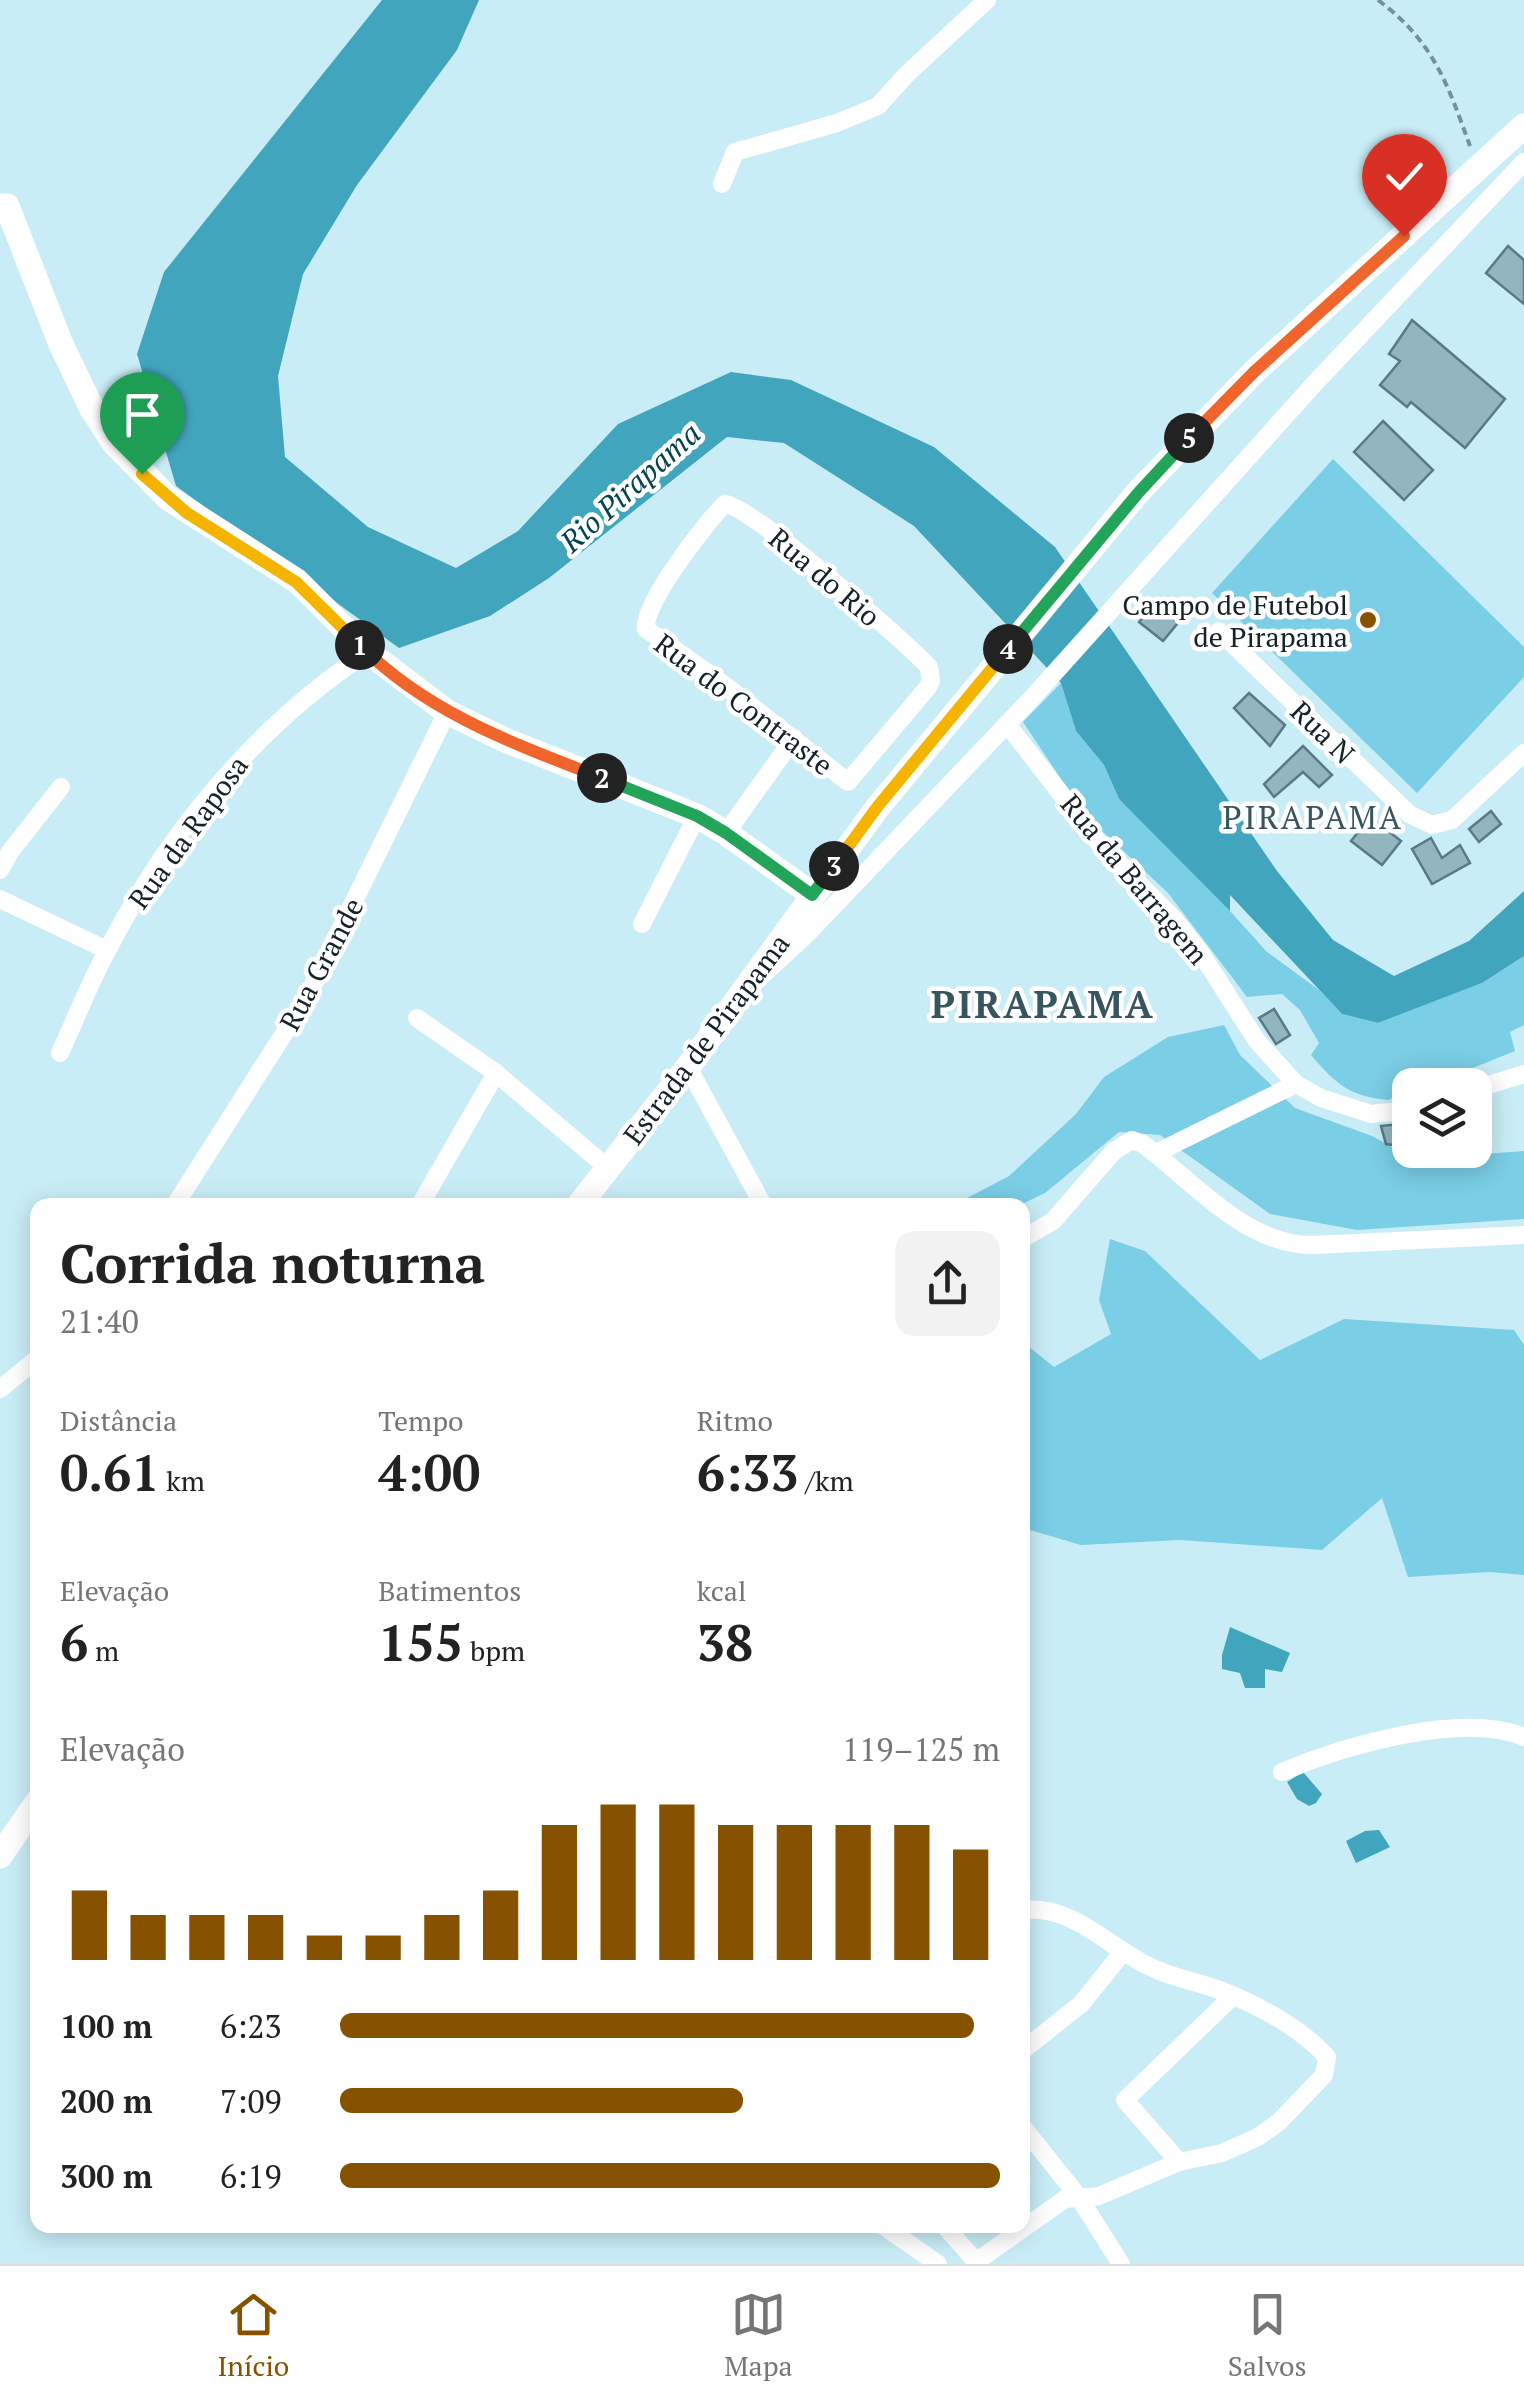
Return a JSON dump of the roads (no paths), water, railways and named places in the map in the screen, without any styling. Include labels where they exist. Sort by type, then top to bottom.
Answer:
[{"type":"street","points":[[722,184],[734,152],[838,123],[878,106],[906,74],[987,0]]},
{"type":"street","name":"Estrada de Pirapama","points":[[584,1198],[748,986],[821,902],[878,806],[1157,472],[1254,372],[1524,126]]},
{"type":"street","points":[[2,202],[92,409],[114,443],[142,474],[187,513],[305,588],[368,652],[447,712],[505,740],[697,816],[821,902],[1031,699],[1315,383],[1524,162]]},
{"type":"street","name":"Rua do Contraste","points":[[733,504],[726,504],[699,536],[644,622],[654,637],[848,782]]},
{"type":"street","name":"Rua do Rio","points":[[733,504],[790,546],[929,666],[931,680],[848,782]]},
{"type":"street","name":"Rua N","points":[[1219,631],[1422,823],[1443,824],[1452,820],[1524,753]]},
{"type":"street","name":"Rua da Raposa","points":[[60,1053],[107,950],[166,855],[232,768],[290,710],[368,652]]},
{"type":"street","name":"Rua Grande","points":[[180,1198],[306,999],[447,712]]},
{"type":"street","name":"Rua da Barragem","points":[[1006,724],[1098,843],[1150,892],[1182,930],[1256,1041],[1296,1084],[1321,1098],[1370,1114],[1392,1112]]},
{"type":"street","points":[[726,833],[794,738]]},
{"type":"street","points":[[0,870],[61,788]]},
{"type":"street","points":[[642,924],[697,816]]},
{"type":"street","points":[[0,899],[107,950]]},
{"type":"street","points":[[417,1018],[496,1073],[609,1169]]},
{"type":"street","points":[[688,1067],[760,1198]]},
{"type":"street","points":[[424,1198],[496,1073]]},
{"type":"street","points":[[1492,1084],[1524,1074]]},
{"type":"street","points":[[1156,1153],[1296,1084]]},
{"type":"street","points":[[1030,1234],[1053,1221],[1123,1143],[1138,1141],[1232,1215],[1285,1243],[1524,1236]]},
{"type":"street","points":[[0,1389],[30,1365]]},
{"type":"street","points":[[1282,1772],[1363,1744],[1468,1726],[1490,1726],[1524,1737]]},
{"type":"street","points":[[0,1856],[30,1813]]},
{"type":"street","points":[[1030,1910],[1070,1916],[1158,1971],[1233,1996],[1302,2034],[1327,2057],[1328,2065],[1324,2074],[1268,2130],[1222,2153],[1180,2162],[1098,2196],[1078,2196],[1052,2206],[1030,2223]]},
{"type":"street","points":[[1030,2045],[1081,2004],[1123,1952]]},
{"type":"street","points":[[1180,2162],[1125,2100],[1233,1996]]},
{"type":"street","points":[[1030,2136],[1078,2196],[1121,2264]]},
{"type":"street","points":[[893,2233],[938,2264]]},
{"type":"street","points":[[951,2233],[978,2263],[1017,2233]]},
{"type":"water","name":"Rio Pirapama","points":[[382,0],[479,0],[457,50],[357,185],[303,274],[278,376],[285,457],[368,527],[456,568],[518,531],[618,424],[731,372],[791,380],[934,447],[1055,547],[1277,871],[1333,940],[1394,976],[1469,941],[1524,891],[1524,956],[1482,983],[1378,1023],[1342,1014],[1230,895],[1230,911],[1119,799],[1104,765],[1076,731],[1061,683],[914,526],[784,443],[727,437],[549,578],[490,616],[399,648],[176,486],[137,354],[164,272]]},
{"type":"water","points":[[1230,1627],[1290,1653],[1282,1672],[1265,1669],[1265,1688],[1245,1688],[1240,1673],[1222,1669]]},
{"type":"water","points":[[1303,1772],[1322,1794],[1309,1806],[1297,1799],[1287,1782]]},
{"type":"water","points":[[1379,1830],[1390,1847],[1356,1863],[1346,1841],[1365,1831]]},
{"type":"place","name":"Campo de Futebol de Pirapama","points":[[1368,620]]},
{"type":"district","name":"PIRAPAMA","points":[[1313,817]]},
{"type":"district","name":"PIRAPAMA","points":[[1043,1004]]}]
